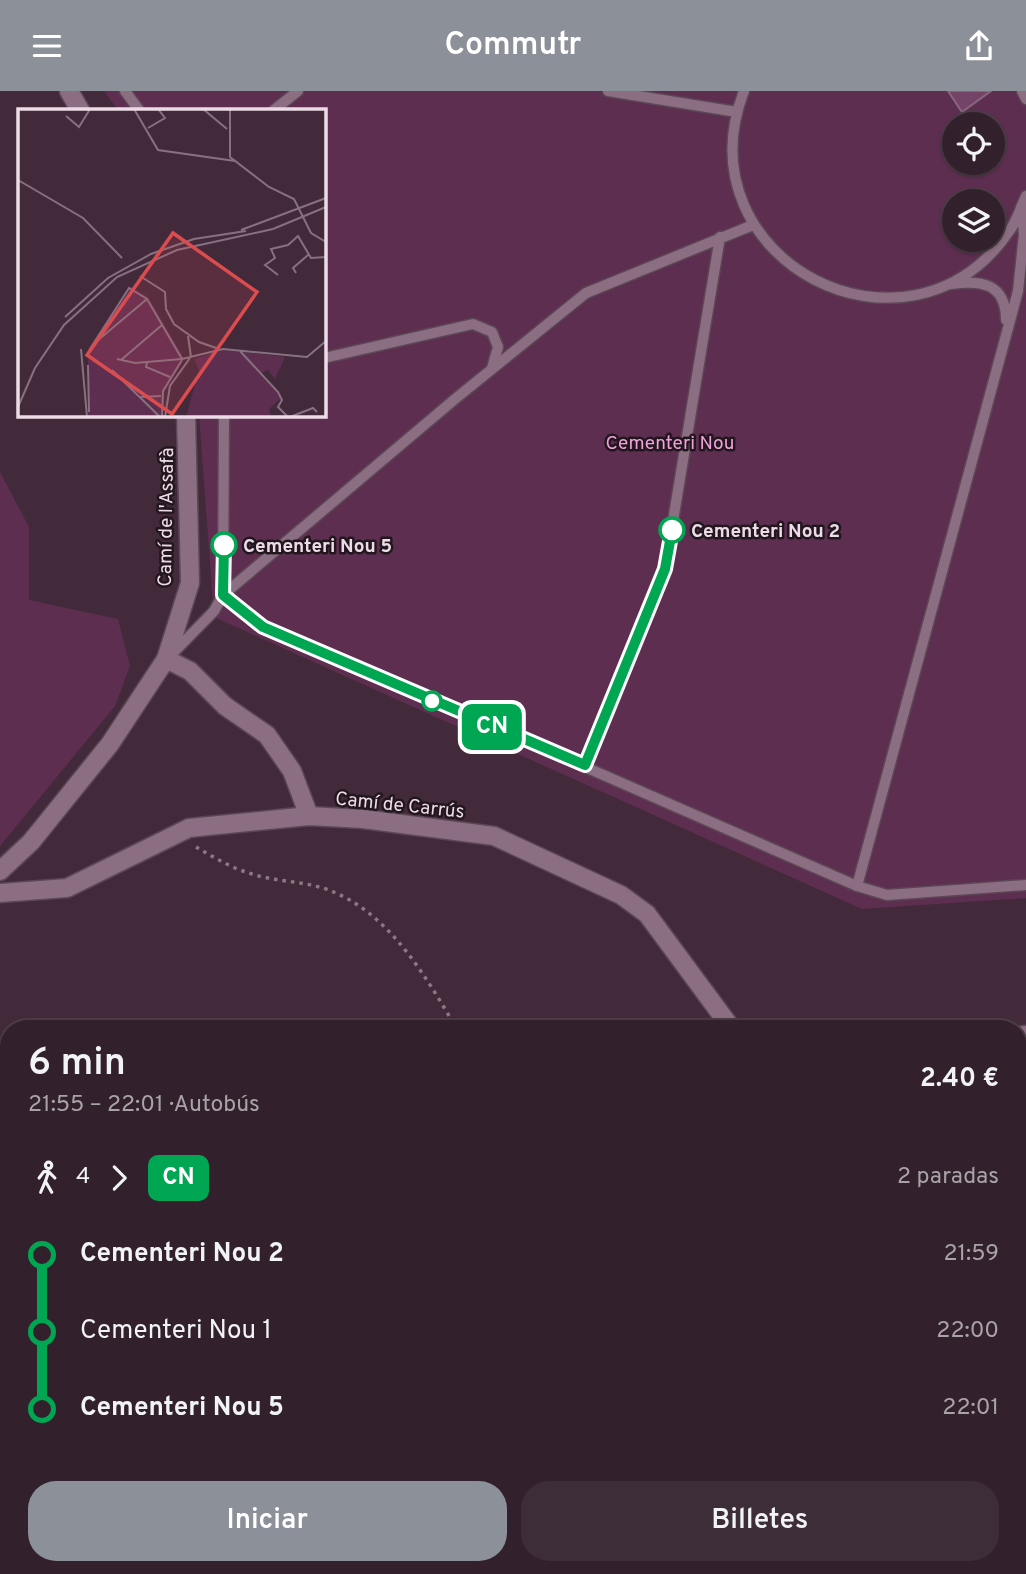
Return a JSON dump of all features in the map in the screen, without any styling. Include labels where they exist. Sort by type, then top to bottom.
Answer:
[{"type":"street","points":[[69,91],[79,109]]},
{"type":"street","name":"Camí de l'Assafà","points":[[0,871],[31,842],[110,744],[166,659],[190,583],[186,417]]},
{"type":"street","points":[[166,659],[190,671],[225,706],[267,735],[292,771],[309,816]]},
{"type":"street","name":"Camí de Carrús","points":[[0,893],[67,888],[189,828],[309,816],[363,819],[494,836],[621,895],[647,914],[725,1020]]},
{"type":"lane","points":[[125,91],[138,109]]},
{"type":"lane","points":[[275,109],[298,91]]},
{"type":"lane","points":[[608,91],[737,112]]},
{"type":"lane","points":[[744,91],[737,112],[733,157],[739,193],[753,225],[776,255],[805,277],[836,292],[878,299],[916,295],[947,285],[976,281],[999,294],[1006,307],[1001,348]]},
{"type":"lane","points":[[1022,91],[1026,99]]},
{"type":"lane","points":[[947,285],[980,264],[1010,230],[1026,197]]},
{"type":"lane","points":[[858,886],[1018,291],[1024,234],[1021,207]]},
{"type":"lane","points":[[166,659],[214,611],[223,595],[586,293],[753,225]]},
{"type":"lane","points":[[585,765],[665,569],[720,237]]},
{"type":"lane","points":[[326,359],[473,324],[492,332],[498,347],[492,369]]},
{"type":"lane","points":[[223,595],[224,417]]},
{"type":"lane","points":[[223,595],[263,627],[858,886],[887,895],[1026,885]]},
{"type":"path","points":[[176,835],[249,874],[293,881],[338,894],[379,922],[421,970],[452,1020]]},
{"type":"green space","name":"Cementeri Nou","points":[[104,91],[1026,91],[1026,898],[862,909],[214,617],[199,417],[326,417],[326,109],[117,109]]},
{"type":"green space","points":[[0,472],[29,527],[29,600],[118,619],[130,666],[115,706],[0,846]]},
{"type":"building","points":[[948,91],[991,91],[962,112]]},
{"type":"bus line","name":"CN","points":[[224,545],[223,595],[263,627],[486,725],[585,765],[665,569],[672,530]]},
{"type":"place","name":"Cementeri Nou 2","points":[[672,530]]},
{"type":"place","name":"Cementeri Nou 5","points":[[224,545]]}]
